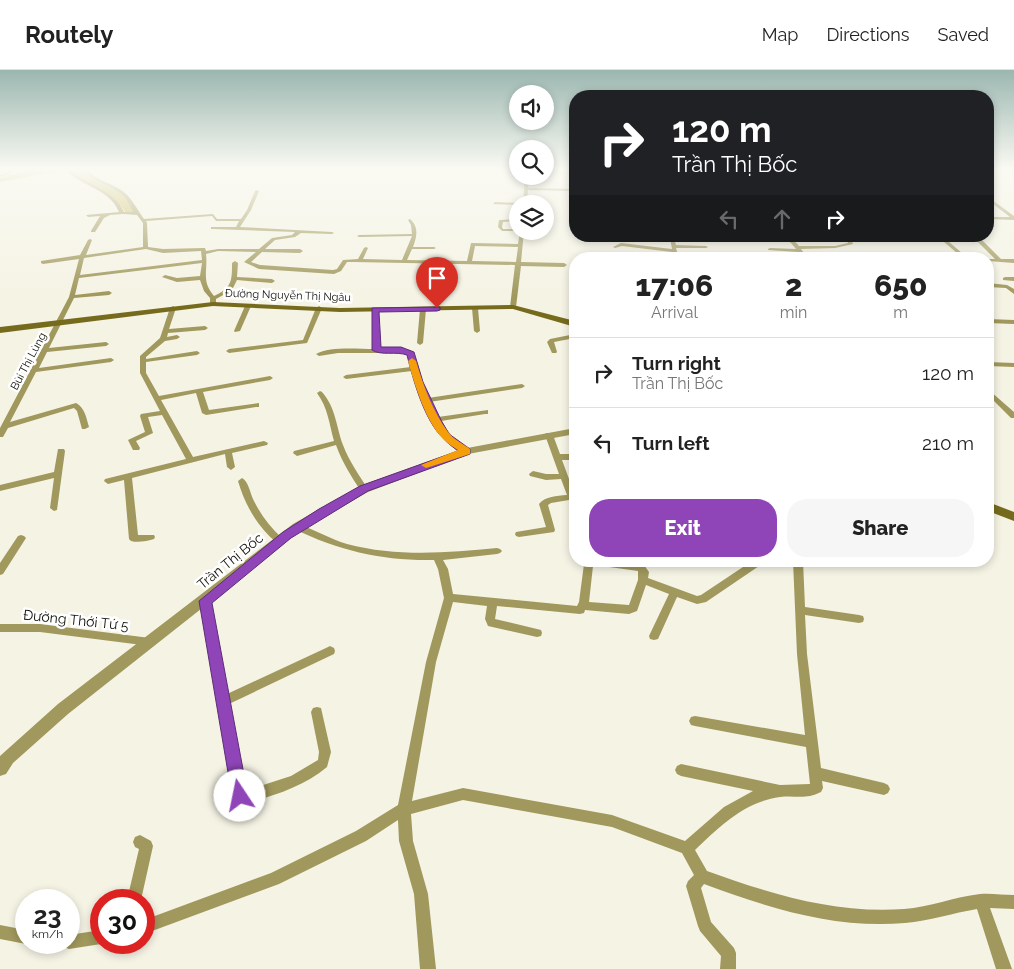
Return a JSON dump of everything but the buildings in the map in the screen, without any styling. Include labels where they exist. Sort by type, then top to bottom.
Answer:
[{"type":"main road","name":"Đường Nguyễn Thị Ngâu","points":[[0,330],[173,308],[213,301],[248,306],[375,310],[513,307],[569,322]]},
{"type":"main road","points":[[994,509],[1014,517]]},
{"type":"street","points":[[236,228],[248,212]]},
{"type":"street","points":[[88,216],[136,213],[145,223],[146,248]]},
{"type":"street","points":[[93,231],[102,217],[108,215]]},
{"type":"street","points":[[143,220],[213,216],[216,220],[242,220]]},
{"type":"street","points":[[994,218],[1014,219]]},
{"type":"street","points":[[404,262],[415,235],[414,225],[410,220]]},
{"type":"street","points":[[509,221],[501,221],[500,227],[502,230],[509,230]]},
{"type":"street","points":[[213,228],[332,233]]},
{"type":"street","points":[[300,231],[293,236],[274,239],[247,262],[259,267],[334,272],[339,270],[345,261],[360,260],[564,265]]},
{"type":"street","points":[[360,236],[415,235]]},
{"type":"street","name":"Bùi Thị Lùng","points":[[0,435],[72,297],[81,259],[90,240]]},
{"type":"street","points":[[513,307],[521,240]]},
{"type":"street","points":[[790,242],[801,252]]},
{"type":"street","points":[[770,249],[842,246],[851,244],[850,242]]},
{"type":"street","points":[[946,242],[958,252]]},
{"type":"street","points":[[981,242],[991,252]]},
{"type":"street","points":[[469,263],[472,244],[520,246]]},
{"type":"street","points":[[615,247],[621,244],[669,252]]},
{"type":"street","points":[[43,262],[81,259],[146,248],[163,250],[201,248],[204,253],[201,278],[205,290],[213,301],[230,292],[234,286],[235,263]]},
{"type":"street","points":[[360,260],[366,248]]},
{"type":"street","points":[[409,248],[434,248]]},
{"type":"street","points":[[681,252],[706,248]]},
{"type":"street","points":[[204,253],[218,250],[264,249],[300,251]]},
{"type":"street","points":[[994,255],[1000,261]]},
{"type":"street","points":[[994,260],[1014,261]]},
{"type":"street","points":[[76,277],[203,261]]},
{"type":"street","points":[[165,277],[177,280],[201,278]]},
{"type":"street","points":[[234,278],[272,281]]},
{"type":"street","points":[[1005,279],[1014,279]]},
{"type":"street","points":[[994,286],[1007,287],[1014,292]]},
{"type":"street","points":[[72,297],[109,293]]},
{"type":"street","points":[[237,331],[248,306]]},
{"type":"street","points":[[173,308],[163,339],[148,350],[143,361],[143,373],[191,460]]},
{"type":"street","points":[[230,351],[305,342],[319,308]]},
{"type":"street","points":[[475,308],[477,331]]},
{"type":"street","points":[[420,343],[423,309]]},
{"type":"street","points":[[375,310],[376,350]]},
{"type":"street","points":[[994,321],[1014,322]]},
{"type":"street","points":[[167,331],[205,328]]},
{"type":"street","points":[[163,339],[177,337]]},
{"type":"street","points":[[554,352],[550,342],[552,340],[569,337]]},
{"type":"street","points":[[46,350],[106,344]]},
{"type":"street","points":[[318,354],[338,350],[408,351],[411,354],[414,369],[426,400],[445,436],[466,451]]},
{"type":"street","points":[[143,361],[196,353]]},
{"type":"street","points":[[35,370],[112,360]]},
{"type":"street","points":[[994,364],[1014,365]]},
{"type":"street","points":[[346,377],[414,369]]},
{"type":"street","points":[[158,398],[270,378]]},
{"type":"street","points":[[426,400],[522,386]]},
{"type":"street","points":[[199,391],[206,413],[256,405]]},
{"type":"street","points":[[320,393],[326,398],[336,425],[338,442],[364,489]]},
{"type":"street","points":[[994,398],[1014,416]]},
{"type":"street","points":[[994,404],[1000,403]]},
{"type":"street","points":[[5,426],[76,405],[81,411],[86,427]]},
{"type":"street","points":[[136,448],[132,440],[149,433],[144,416],[164,412]]},
{"type":"street","points":[[436,420],[485,412]]},
{"type":"street","name":"Trần Thị Bốc","points":[[0,768],[8,758],[63,709],[205,601],[297,527],[364,489],[466,451],[569,433]]},
{"type":"street","points":[[549,435],[569,486]]},
{"type":"street","points":[[297,453],[338,442]]},
{"type":"street","points":[[108,481],[264,443]]},
{"type":"street","points":[[228,451],[230,467]]},
{"type":"street","points":[[54,508],[60,452]]},
{"type":"street","points":[[558,457],[569,457]]},
{"type":"street","points":[[0,488],[57,474]]},
{"type":"street","points":[[534,474],[546,477],[565,476]]},
{"type":"street","points":[[128,475],[134,539],[151,537]]},
{"type":"street","points":[[242,481],[254,509],[269,532],[279,540]]},
{"type":"street","points":[[519,534],[551,530],[543,504],[549,500],[569,495]]},
{"type":"street","points":[[297,527],[319,539],[355,549],[401,558],[438,558],[497,552]]},
{"type":"street","points":[[0,571],[21,538]]},
{"type":"street","points":[[428,969],[420,894],[406,841],[404,809],[431,662],[449,598],[443,569],[438,558]]},
{"type":"street","points":[[449,598],[580,610],[590,567]]},
{"type":"street","points":[[582,606],[629,610],[633,608],[644,572],[640,568],[632,567]]},
{"type":"street","points":[[642,580],[692,599],[703,599],[750,567]]},
{"type":"street","points":[[682,770],[780,791],[810,792],[817,788],[802,654],[798,567]]},
{"type":"street","points":[[654,636],[674,593]]},
{"type":"street","points":[[205,601],[240,796],[243,798],[311,773],[322,764],[325,752],[317,712]]},
{"type":"street","points":[[493,602],[490,619],[492,624],[537,633]]},
{"type":"street","points":[[800,610],[859,619]]},
{"type":"street","name":"Đường Thới Tứ 5","points":[[0,628],[40,628],[150,642]]},
{"type":"street","points":[[223,701],[330,651]]},
{"type":"street","points":[[695,721],[812,742]]},
{"type":"street","points":[[815,773],[884,788]]},
{"type":"street","points":[[686,848],[744,800],[780,791]]},
{"type":"street","points":[[155,923],[274,879],[362,836],[404,809],[463,794],[612,821],[686,848],[702,876],[752,895],[800,909],[843,917],[906,916],[981,901],[1014,902]]},
{"type":"street","points":[[136,889],[146,846],[140,842]]},
{"type":"street","points":[[702,876],[693,886],[705,926],[729,953],[728,969]]},
{"type":"street","points":[[981,901],[1004,969]]},
{"type":"street","points":[[0,932],[15,934]]},
{"type":"slow traffic","points":[[412,361],[418,382],[445,436],[466,451],[426,465]]},
{"type":"route","points":[[240,796],[205,601],[297,527],[323,512],[364,489],[466,451],[445,436],[418,382],[411,354],[408,351],[401,350],[376,350],[375,310],[437,308]]}]
